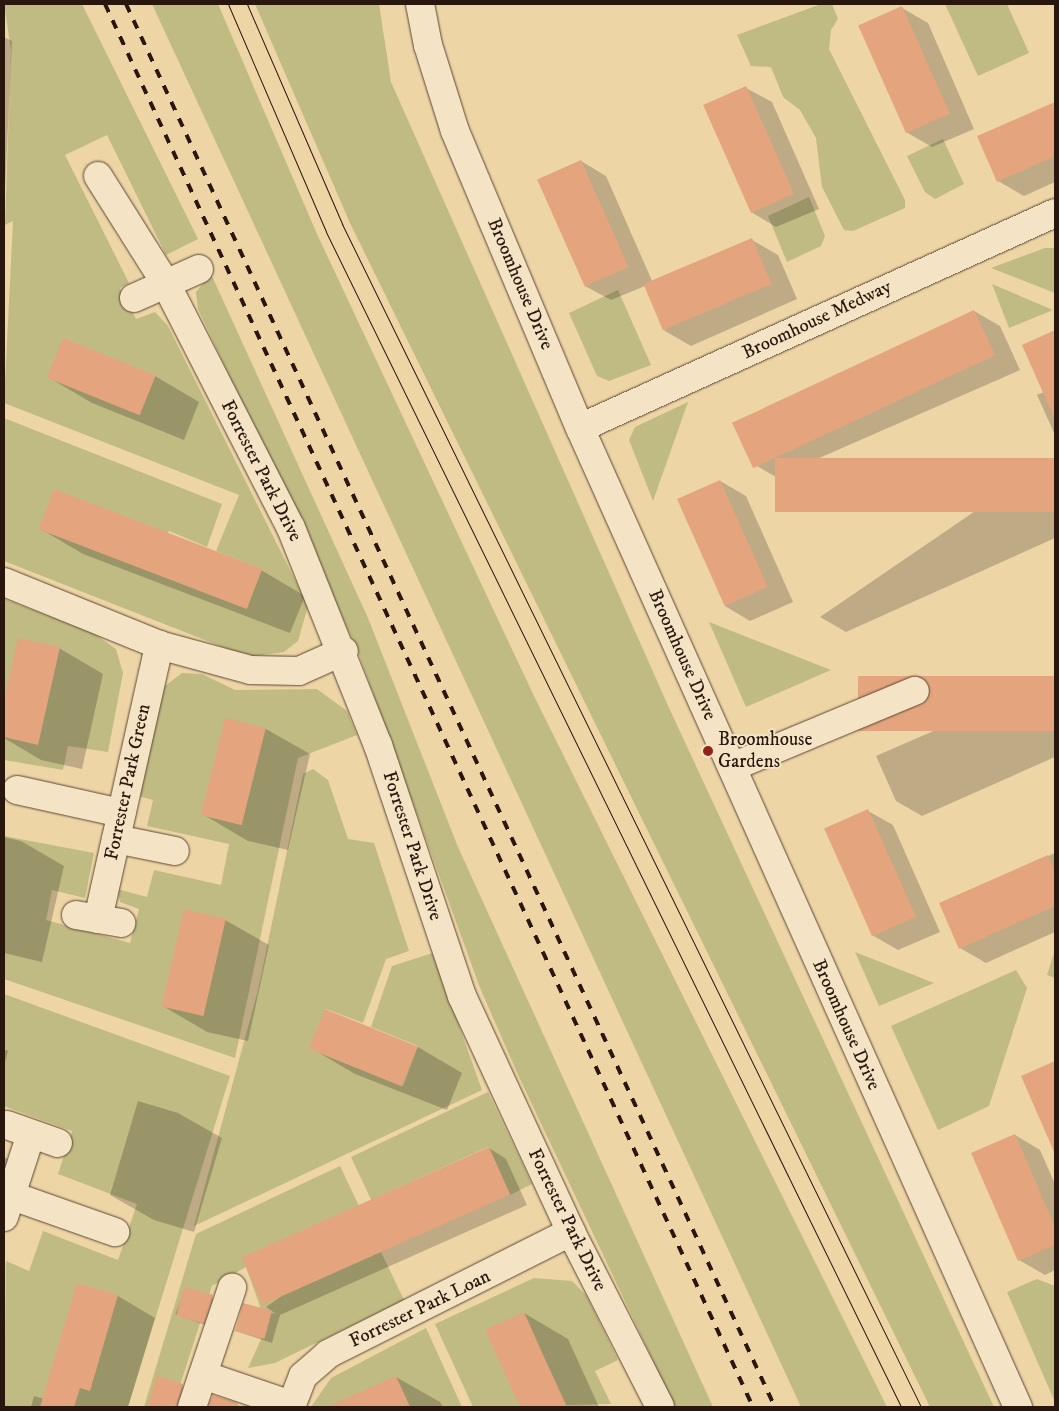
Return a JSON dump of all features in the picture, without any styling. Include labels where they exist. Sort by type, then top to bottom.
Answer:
[{"type":"street","name":"Broomhouse Drive","points":[[420,4],[428,45],[456,131],[580,428],[1018,1407]]},
{"type":"street","name":"Forrester Park Drive","points":[[98,176],[166,284],[291,528],[344,651],[462,996],[571,1232],[656,1406]]},
{"type":"street","name":"Broomhouse Medway","points":[[580,428],[1055,213]]},
{"type":"street","points":[[134,298],[199,269]]},
{"type":"street","points":[[4,582],[158,644],[251,670],[299,671],[344,651]]},
{"type":"street","name":"Forrester Park Green","points":[[98,919],[158,644]]},
{"type":"street","points":[[732,767],[915,691]]},
{"type":"street","points":[[17,790],[119,826],[175,851]]},
{"type":"street","points":[[58,1144],[19,1130],[6,1202],[115,1232]]},
{"type":"street","name":"Forrester Park Loan","points":[[291,1406],[303,1376],[328,1354],[571,1232]]},
{"type":"street","points":[[192,1407],[232,1288]]},
{"type":"street","points":[[203,1375],[291,1406]]},
{"type":"shaded area","points":[[4,4],[82,4],[198,239],[166,255],[107,135],[65,155],[129,283],[120,288],[136,319],[155,312],[168,326],[308,606],[298,641],[284,652],[248,657],[4,561],[4,418],[222,504],[207,547],[169,531],[153,571],[261,569],[216,551],[239,495],[4,403],[13,221],[5,225],[11,50]]},
{"type":"shaded area","points":[[152,4],[218,4],[317,234],[534,696],[887,1407],[801,1407]]},
{"type":"shaded area","points":[[255,4],[379,4],[391,82],[670,710],[994,1407],[930,1407],[350,223]]},
{"type":"shaded area","points":[[821,4],[832,4],[838,19],[831,30],[829,49],[905,200],[905,208],[853,231],[844,230],[822,187],[816,138],[800,110],[783,97],[771,67],[751,66],[737,35]]},
{"type":"shaded area","points":[[945,4],[1007,4],[1029,53],[978,76]]},
{"type":"shaded area","points":[[943,139],[964,184],[935,199],[925,192],[907,156]]},
{"type":"shaded area","points":[[809,197],[825,236],[821,246],[787,262],[768,216]]},
{"type":"shaded area","points":[[1045,248],[1055,248],[1055,293],[991,268]]},
{"type":"shaded area","points":[[211,274],[368,618],[458,847],[713,1407],[675,1407],[519,1077],[480,988],[357,649],[198,309],[196,292]]},
{"type":"shaded area","points":[[992,284],[1053,310],[1009,328]]},
{"type":"shaded area","points":[[618,290],[651,365],[609,381],[597,376],[569,313]]},
{"type":"shaded area","points":[[688,402],[653,501],[629,440],[635,427]]},
{"type":"shaded area","points":[[4,599],[93,633],[116,649],[123,673],[108,752],[68,746],[63,770],[4,760]]},
{"type":"shaded area","points":[[709,622],[831,670],[746,707]]},
{"type":"shaded area","points":[[182,673],[202,674],[235,690],[317,689],[347,711],[357,735],[298,758],[235,1058],[4,979],[4,836],[94,853],[85,898],[52,890],[46,920],[130,943],[139,909],[120,902],[117,889],[147,897],[154,870],[221,885],[229,844],[147,826],[153,800],[134,795],[156,693]]},
{"type":"shaded area","points":[[313,769],[328,780],[348,839],[374,843],[409,951],[386,959],[363,1023],[326,1009],[310,1049],[403,1086],[418,1046],[371,1027],[392,966],[433,953],[482,1090],[194,1226],[258,990],[303,774]]},
{"type":"shaded area","points":[[1055,950],[1055,978],[1047,975]]},
{"type":"shaded area","points":[[855,952],[934,983],[879,1006]]},
{"type":"shaded area","points":[[1016,970],[1027,988],[989,1106],[938,1130],[891,1026]]},
{"type":"shaded area","points":[[4,994],[230,1076],[128,1407],[4,1407],[6,1261],[29,1271],[43,1231],[118,1260],[137,1204],[58,1174],[72,1131],[4,1106]]},
{"type":"shaded area","points":[[488,1092],[532,1184],[510,1195],[488,1147],[380,1196],[397,1235],[389,1238],[351,1157]]},
{"type":"shaded area","points":[[340,1166],[404,1300],[275,1363],[248,1368],[267,1326],[246,1267],[212,1286],[173,1407],[144,1407],[196,1234]]},
{"type":"shaded area","points":[[534,1278],[572,1281],[586,1295],[618,1360],[595,1371],[611,1404],[473,1407],[435,1324]]},
{"type":"shaded area","points":[[1037,1279],[1055,1286],[1055,1402],[1007,1292]]},
{"type":"shaded area","points":[[426,1328],[462,1407],[311,1407],[331,1378]]},
{"type":"building","points":[[902,6],[950,114],[906,133],[858,26]]},
{"type":"building","points":[[746,86],[794,194],[751,213],[703,105]]},
{"type":"building","points":[[1055,102],[1055,156],[997,182],[977,136]]},
{"type":"building","points":[[581,160],[629,267],[585,286],[537,180]]},
{"type":"building","points":[[752,238],[772,284],[663,330],[643,284]]},
{"type":"building","points":[[974,310],[995,355],[753,468],[732,423]]},
{"type":"building","points":[[1055,330],[1055,420],[1022,345]]},
{"type":"building","points":[[63,338],[156,375],[140,415],[47,378]]},
{"type":"building","points":[[775,458],[1055,458],[1055,512],[775,512]]},
{"type":"building","points":[[720,480],[768,587],[725,606],[677,499]]},
{"type":"building","points":[[54,489],[262,569],[247,609],[39,529]]},
{"type":"building","points":[[18,638],[60,647],[38,745],[4,737],[4,701]]},
{"type":"building","points":[[858,676],[1055,676],[1055,731],[858,731]]},
{"type":"building","points":[[225,718],[266,728],[242,825],[201,815]]},
{"type":"building","points":[[868,809],[916,917],[872,936],[824,829]]},
{"type":"building","points":[[1048,855],[1055,872],[1055,906],[959,949],[939,903]]},
{"type":"building","points":[[184,909],[226,919],[203,1016],[162,1006]]},
{"type":"building","points":[[325,1009],[418,1046],[402,1086],[309,1049]]},
{"type":"building","points":[[1055,1061],[1055,1154],[1021,1076]]},
{"type":"building","points":[[1015,1134],[1055,1227],[1055,1245],[1018,1261],[971,1153]]},
{"type":"building","points":[[489,1147],[510,1195],[263,1305],[241,1257]]},
{"type":"building","points":[[77,1283],[118,1295],[90,1391],[80,1388],[74,1407],[40,1407]]},
{"type":"building","points":[[184,1287],[213,1295],[205,1324],[176,1316]]},
{"type":"building","points":[[243,1303],[272,1311],[264,1339],[235,1331]]},
{"type":"building","points":[[524,1312],[567,1407],[520,1407],[485,1330]]},
{"type":"building","points":[[157,1376],[183,1384],[177,1407],[147,1407]]},
{"type":"building","points":[[396,1376],[410,1407],[327,1407]]},
{"type":"building","points":[[213,1395],[238,1403],[237,1407],[208,1407]]},
{"type":"tram line","points":[[228,4],[326,232],[901,1407]]},
{"type":"tram line","points":[[247,4],[342,224],[921,1407]]},
{"type":"railway","points":[[105,4],[753,1407]]},
{"type":"railway","points":[[126,4],[775,1407]]},
{"type":"place","name":"Broomhouse Gardens","points":[[708,751]]}]
